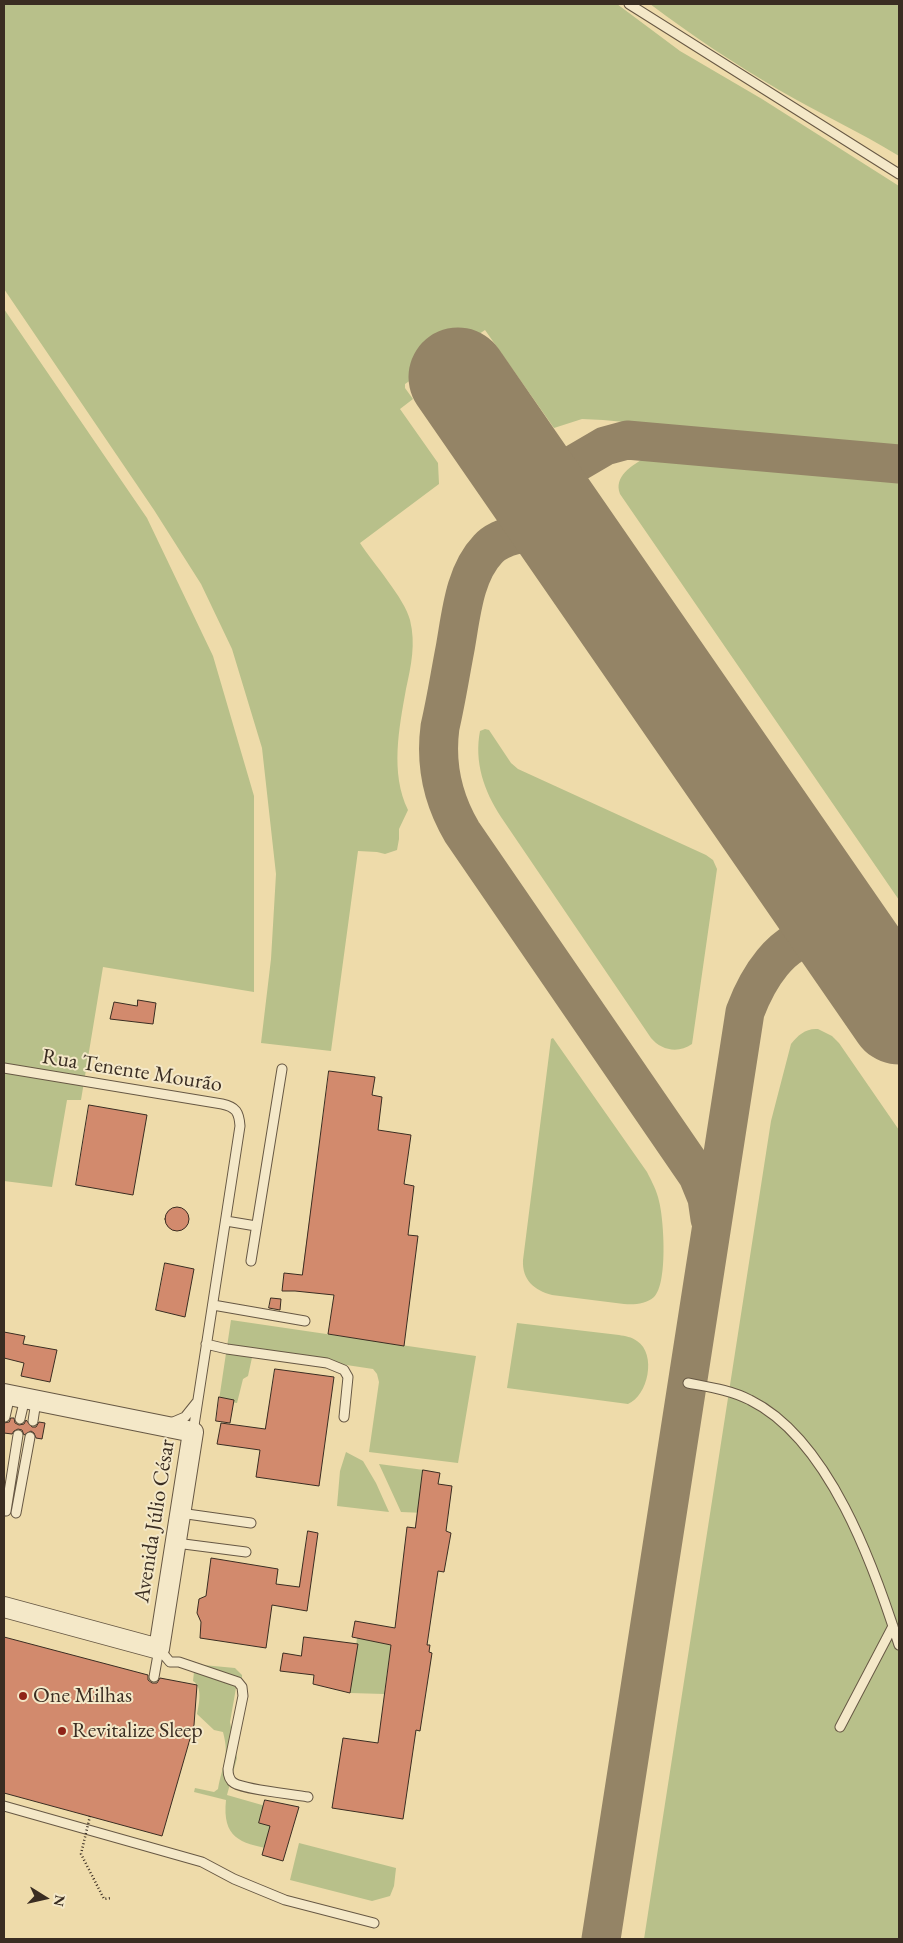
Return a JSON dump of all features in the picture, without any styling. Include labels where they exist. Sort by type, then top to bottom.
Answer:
[{"type":"street","name":"Avenida Júlio César","points":[[19,1397],[193,1432],[159,1649]]},
{"type":"street","points":[[4,1607],[159,1649]]},
{"type":"lane","points":[[629,4],[899,174]]},
{"type":"lane","name":"Rua Tenente Mourão","points":[[4,1068],[227,1105],[237,1110],[240,1115],[240,1126],[226,1221]]},
{"type":"lane","points":[[251,1261],[282,1069]]},
{"type":"lane","points":[[193,1432],[226,1221],[256,1226]]},
{"type":"lane","points":[[213,1306],[305,1321]]},
{"type":"lane","points":[[206,1344],[227,1350],[327,1363],[344,1370],[348,1377],[344,1417]]},
{"type":"lane","points":[[688,1383],[737,1394],[752,1400],[786,1424],[797,1437],[826,1476],[858,1534],[899,1645]]},
{"type":"lane","points":[[5,1417],[19,1397]]},
{"type":"lane","points":[[19,1397],[20,1419]]},
{"type":"lane","points":[[19,1397],[33,1421]]},
{"type":"lane","points":[[162,1426],[185,1417],[198,1399]]},
{"type":"lane","points":[[6,1511],[18,1436]]},
{"type":"lane","points":[[16,1513],[30,1437]]},
{"type":"lane","points":[[180,1513],[251,1523]]},
{"type":"lane","points":[[176,1543],[246,1552]]},
{"type":"lane","points":[[840,1727],[893,1626]]},
{"type":"lane","points":[[154,1676],[159,1649]]},
{"type":"lane","points":[[159,1649],[170,1662],[179,1662],[238,1682],[242,1687],[243,1696],[228,1769],[229,1776],[234,1782],[255,1788],[308,1797]]},
{"type":"lane","points":[[4,1806],[202,1862],[234,1879],[285,1900],[374,1923]]},
{"type":"path","points":[[90,1816],[81,1854],[104,1899],[111,1898]]},
{"type":"green space","points":[[4,4],[617,4],[680,51],[762,99],[899,186],[899,448],[603,420],[582,419],[554,428],[485,330],[405,384],[405,388],[413,399],[400,409],[438,463],[439,484],[360,543],[402,602],[407,611],[412,629],[412,655],[401,719],[398,750],[399,781],[402,796],[408,810],[399,829],[397,850],[385,854],[358,851],[331,1051],[261,1043],[271,959],[276,874],[262,748],[232,649],[201,584],[154,510],[4,289]]},
{"type":"green space","points":[[650,4],[899,4],[899,156],[730,60]]},
{"type":"green space","points":[[4,309],[147,518],[213,656],[254,796],[254,992],[103,967],[81,1100],[67,1100],[52,1187],[4,1181]]},
{"type":"green space","points":[[645,458],[899,480],[899,900],[620,494],[619,482],[621,477],[635,464]]},
{"type":"green space","points":[[489,730],[511,763],[518,769],[706,855],[713,860],[717,869],[692,1044],[676,1050],[665,1048],[651,1038],[501,817],[485,787],[478,754],[480,731]]},
{"type":"green space","points":[[818,1029],[832,1036],[839,1043],[899,1130],[899,1939],[644,1939],[771,1121],[791,1044],[803,1033]]},
{"type":"green space","points":[[553,1038],[647,1172],[657,1194],[662,1222],[663,1266],[658,1290],[654,1297],[644,1303],[624,1304],[552,1295],[535,1287],[527,1279],[523,1260],[551,1039]]},
{"type":"green space","points":[[231,1320],[476,1356],[458,1463],[369,1452],[379,1382],[377,1374],[373,1369],[267,1353],[253,1353],[248,1376],[243,1379],[237,1403],[219,1400]]},
{"type":"green space","points":[[517,1323],[619,1335],[635,1340],[643,1347],[647,1355],[648,1374],[641,1393],[628,1404],[507,1388]]},
{"type":"green space","points":[[346,1452],[363,1461],[376,1483],[389,1512],[337,1506],[340,1471]]},
{"type":"green space","points":[[379,1464],[424,1470],[418,1507],[449,1511],[449,1514],[401,1512]]},
{"type":"green space","points":[[357,1638],[391,1645],[384,1694],[350,1693]]},
{"type":"green space","points":[[203,1665],[235,1668],[242,1675],[242,1682],[236,1688],[230,1722],[237,1758],[227,1795],[269,1807],[276,1819],[271,1849],[250,1844],[235,1837],[227,1823],[226,1800],[194,1792],[195,1788],[214,1792],[218,1789],[226,1755],[223,1732],[214,1730],[197,1714],[199,1691],[193,1681],[194,1672]]},
{"type":"green space","points":[[299,1843],[396,1868],[394,1886],[390,1896],[372,1901],[290,1880]]},
{"type":"building","points":[[138,1000],[156,1003],[153,1024],[110,1019],[114,1002],[137,1006]]},
{"type":"building","points":[[329,1071],[375,1077],[372,1095],[382,1097],[378,1130],[411,1135],[404,1184],[414,1186],[408,1235],[418,1236],[404,1346],[328,1334],[334,1295],[282,1291],[284,1273],[302,1275]]},
{"type":"building","points":[[89,1105],[147,1115],[133,1195],[76,1185]]},
{"type":"building","points":[[177,1207],[186,1210],[189,1219],[186,1228],[177,1231],[168,1228],[165,1219],[168,1210]]},
{"type":"building","points":[[165,1263],[194,1269],[185,1317],[156,1310]]},
{"type":"building","points":[[271,1298],[281,1299],[280,1310],[269,1308]]},
{"type":"building","points":[[4,1332],[25,1336],[23,1344],[57,1350],[50,1382],[21,1376],[24,1363],[4,1358]]},
{"type":"building","points":[[275,1369],[334,1377],[319,1486],[256,1477],[260,1450],[217,1444],[221,1423],[265,1429]]},
{"type":"building","points":[[219,1397],[234,1400],[230,1423],[216,1421]]},
{"type":"building","points":[[11,1418],[14,1418],[15,1423],[19,1425],[24,1424],[26,1420],[32,1427],[36,1427],[39,1422],[45,1423],[42,1439],[36,1438],[31,1431],[24,1435],[22,1430],[18,1429],[12,1434],[4,1433],[4,1423],[9,1422]]},
{"type":"building","points":[[423,1470],[440,1473],[438,1484],[452,1486],[446,1531],[451,1533],[444,1572],[438,1571],[427,1645],[430,1645],[429,1652],[432,1653],[420,1731],[416,1730],[403,1819],[332,1808],[343,1738],[378,1743],[391,1645],[352,1637],[355,1621],[395,1628],[407,1527],[415,1528]]},
{"type":"building","points":[[308,1531],[318,1533],[307,1611],[272,1605],[266,1648],[200,1638],[201,1622],[197,1613],[199,1599],[206,1596],[211,1558],[278,1569],[276,1584],[299,1587]]},
{"type":"building","points":[[4,1637],[148,1675],[148,1680],[152,1683],[157,1683],[160,1678],[197,1685],[194,1725],[162,1836],[4,1793]]},
{"type":"building","points":[[304,1637],[358,1644],[350,1693],[313,1684],[314,1675],[280,1671],[283,1653],[301,1656]]},
{"type":"building","points":[[265,1800],[299,1807],[283,1861],[262,1855],[270,1826],[259,1823]]},
{"type":"taxiway","points":[[535,487],[605,446],[627,440],[899,464]]},
{"type":"taxiway","points":[[586,562],[571,549],[554,539],[535,533],[525,533],[504,538],[491,546],[480,559],[465,596],[440,727],[439,755],[442,782],[445,795],[462,832],[698,1176],[707,1198],[710,1219]]},
{"type":"taxiway","points":[[601,1939],[745,1012],[764,974],[782,952],[805,938],[819,935],[846,938]]},
{"type":"runway","points":[[458,377],[899,1015]]},
{"type":"place","name":"One Milhas","points":[[23,1696]]},
{"type":"place","name":"Revitalize Sleep","points":[[62,1731]]}]
